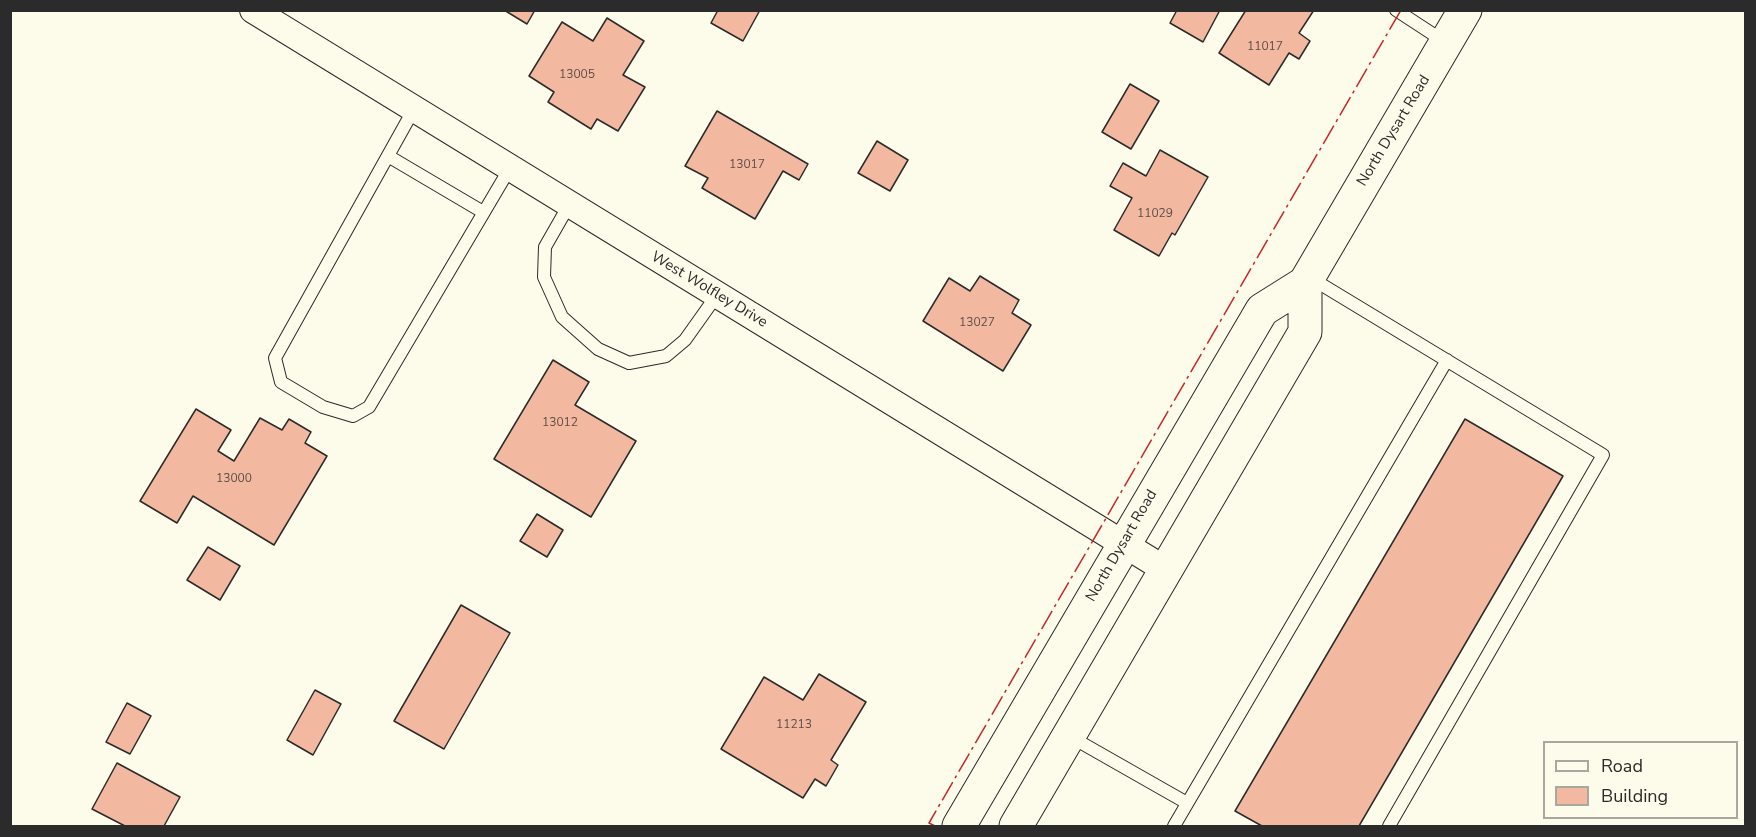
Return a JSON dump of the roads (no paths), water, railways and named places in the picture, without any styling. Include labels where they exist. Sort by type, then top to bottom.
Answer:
[{"type":"main road","name":"North Dysart Road","points":[[958,826],[1262,310],[1307,280],[1465,10]]},
{"type":"main road","points":[[1016,826],[1305,332],[1307,280]]},
{"type":"street","name":"West Wolfley Drive","points":[[253,10],[1166,570]]},
{"type":"lane","points":[[1396,10],[1446,43]]},
{"type":"lane","points":[[414,110],[275,358],[281,382],[323,407],[353,417],[369,407],[510,168]]},
{"type":"lane","points":[[388,156],[483,212]]},
{"type":"lane","points":[[569,205],[545,247],[544,277],[562,317],[598,349],[629,363],[666,356],[686,340],[717,295]]},
{"type":"lane","points":[[1307,280],[1447,360],[1603,454],[1389,826]]},
{"type":"lane","points":[[1173,826],[1447,360]]},
{"type":"lane","points":[[1068,735],[1187,803]]}]
